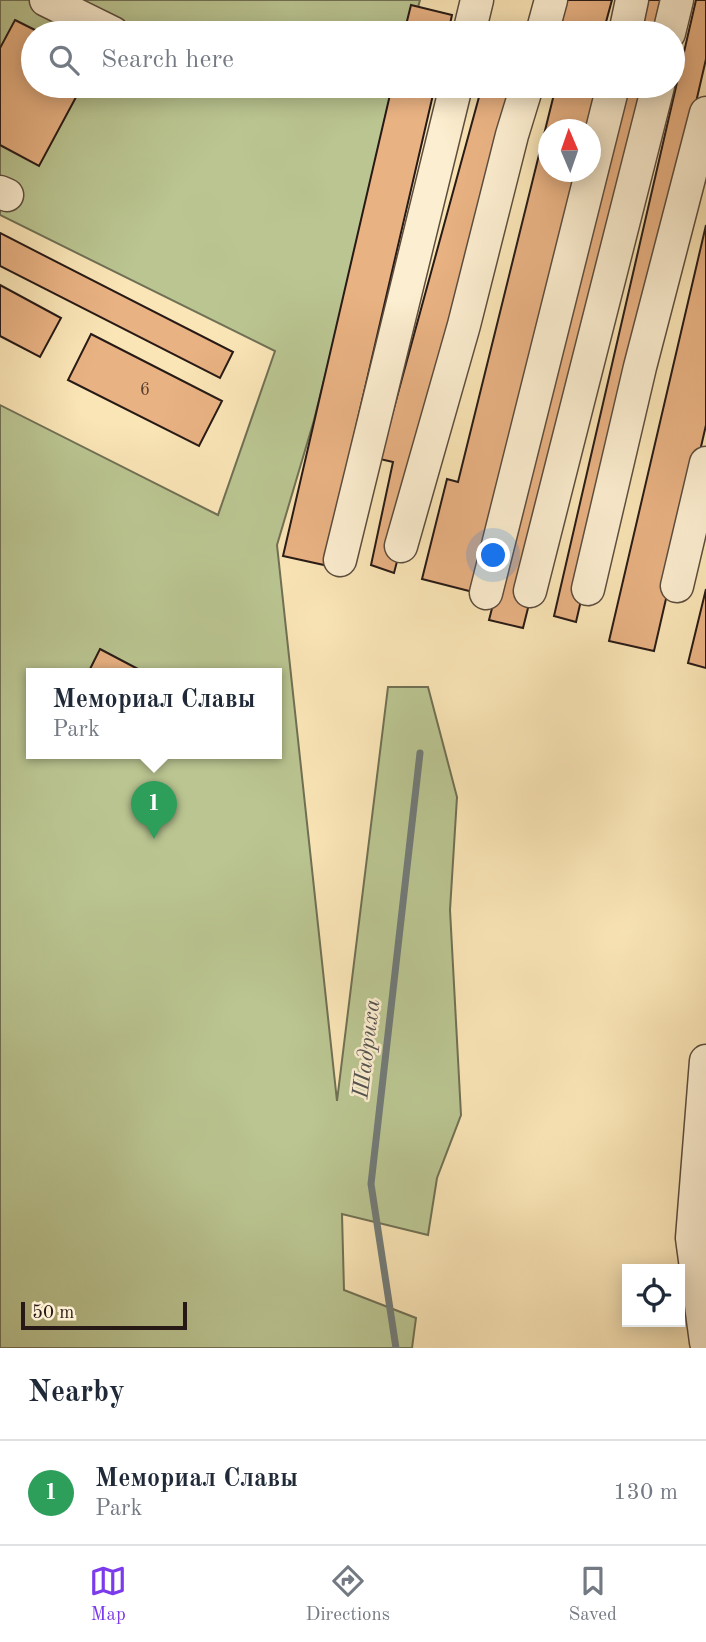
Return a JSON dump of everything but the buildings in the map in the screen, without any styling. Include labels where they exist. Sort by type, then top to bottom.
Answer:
[{"type":"lane","points":[[46,0],[89,21]]},
{"type":"lane","points":[[472,21],[477,0]]},
{"type":"lane","points":[[545,21],[551,0]]},
{"type":"lane","points":[[628,21],[632,0]]},
{"type":"lane","points":[[672,21],[677,0]]},
{"type":"lane","points":[[340,560],[453,98]]},
{"type":"lane","points":[[401,546],[464,326],[523,98]]},
{"type":"lane","points":[[486,593],[610,98]]},
{"type":"lane","points":[[530,591],[655,98]]},
{"type":"lane","points":[[588,589],[640,367],[706,113]]},
{"type":"lane","points":[[677,586],[706,463]]},
{"type":"lane","points":[[706,1061],[692,1238],[706,1342]]},
{"type":"green space","points":[[0,0],[420,0],[414,21],[21,21],[21,98],[395,98],[314,420],[277,545],[337,1101],[388,687],[428,687],[457,797],[450,910],[461,1115],[437,1178],[428,1235],[342,1214],[344,1290],[416,1318],[412,1348],[0,1348],[0,405],[218,515],[275,351],[0,215]]},
{"type":"waterway","name":"Шадриха","points":[[396,1348],[371,1184],[420,753]]},
{"type":"place","name":"Мемориал Славы","points":[[154,839]]}]
